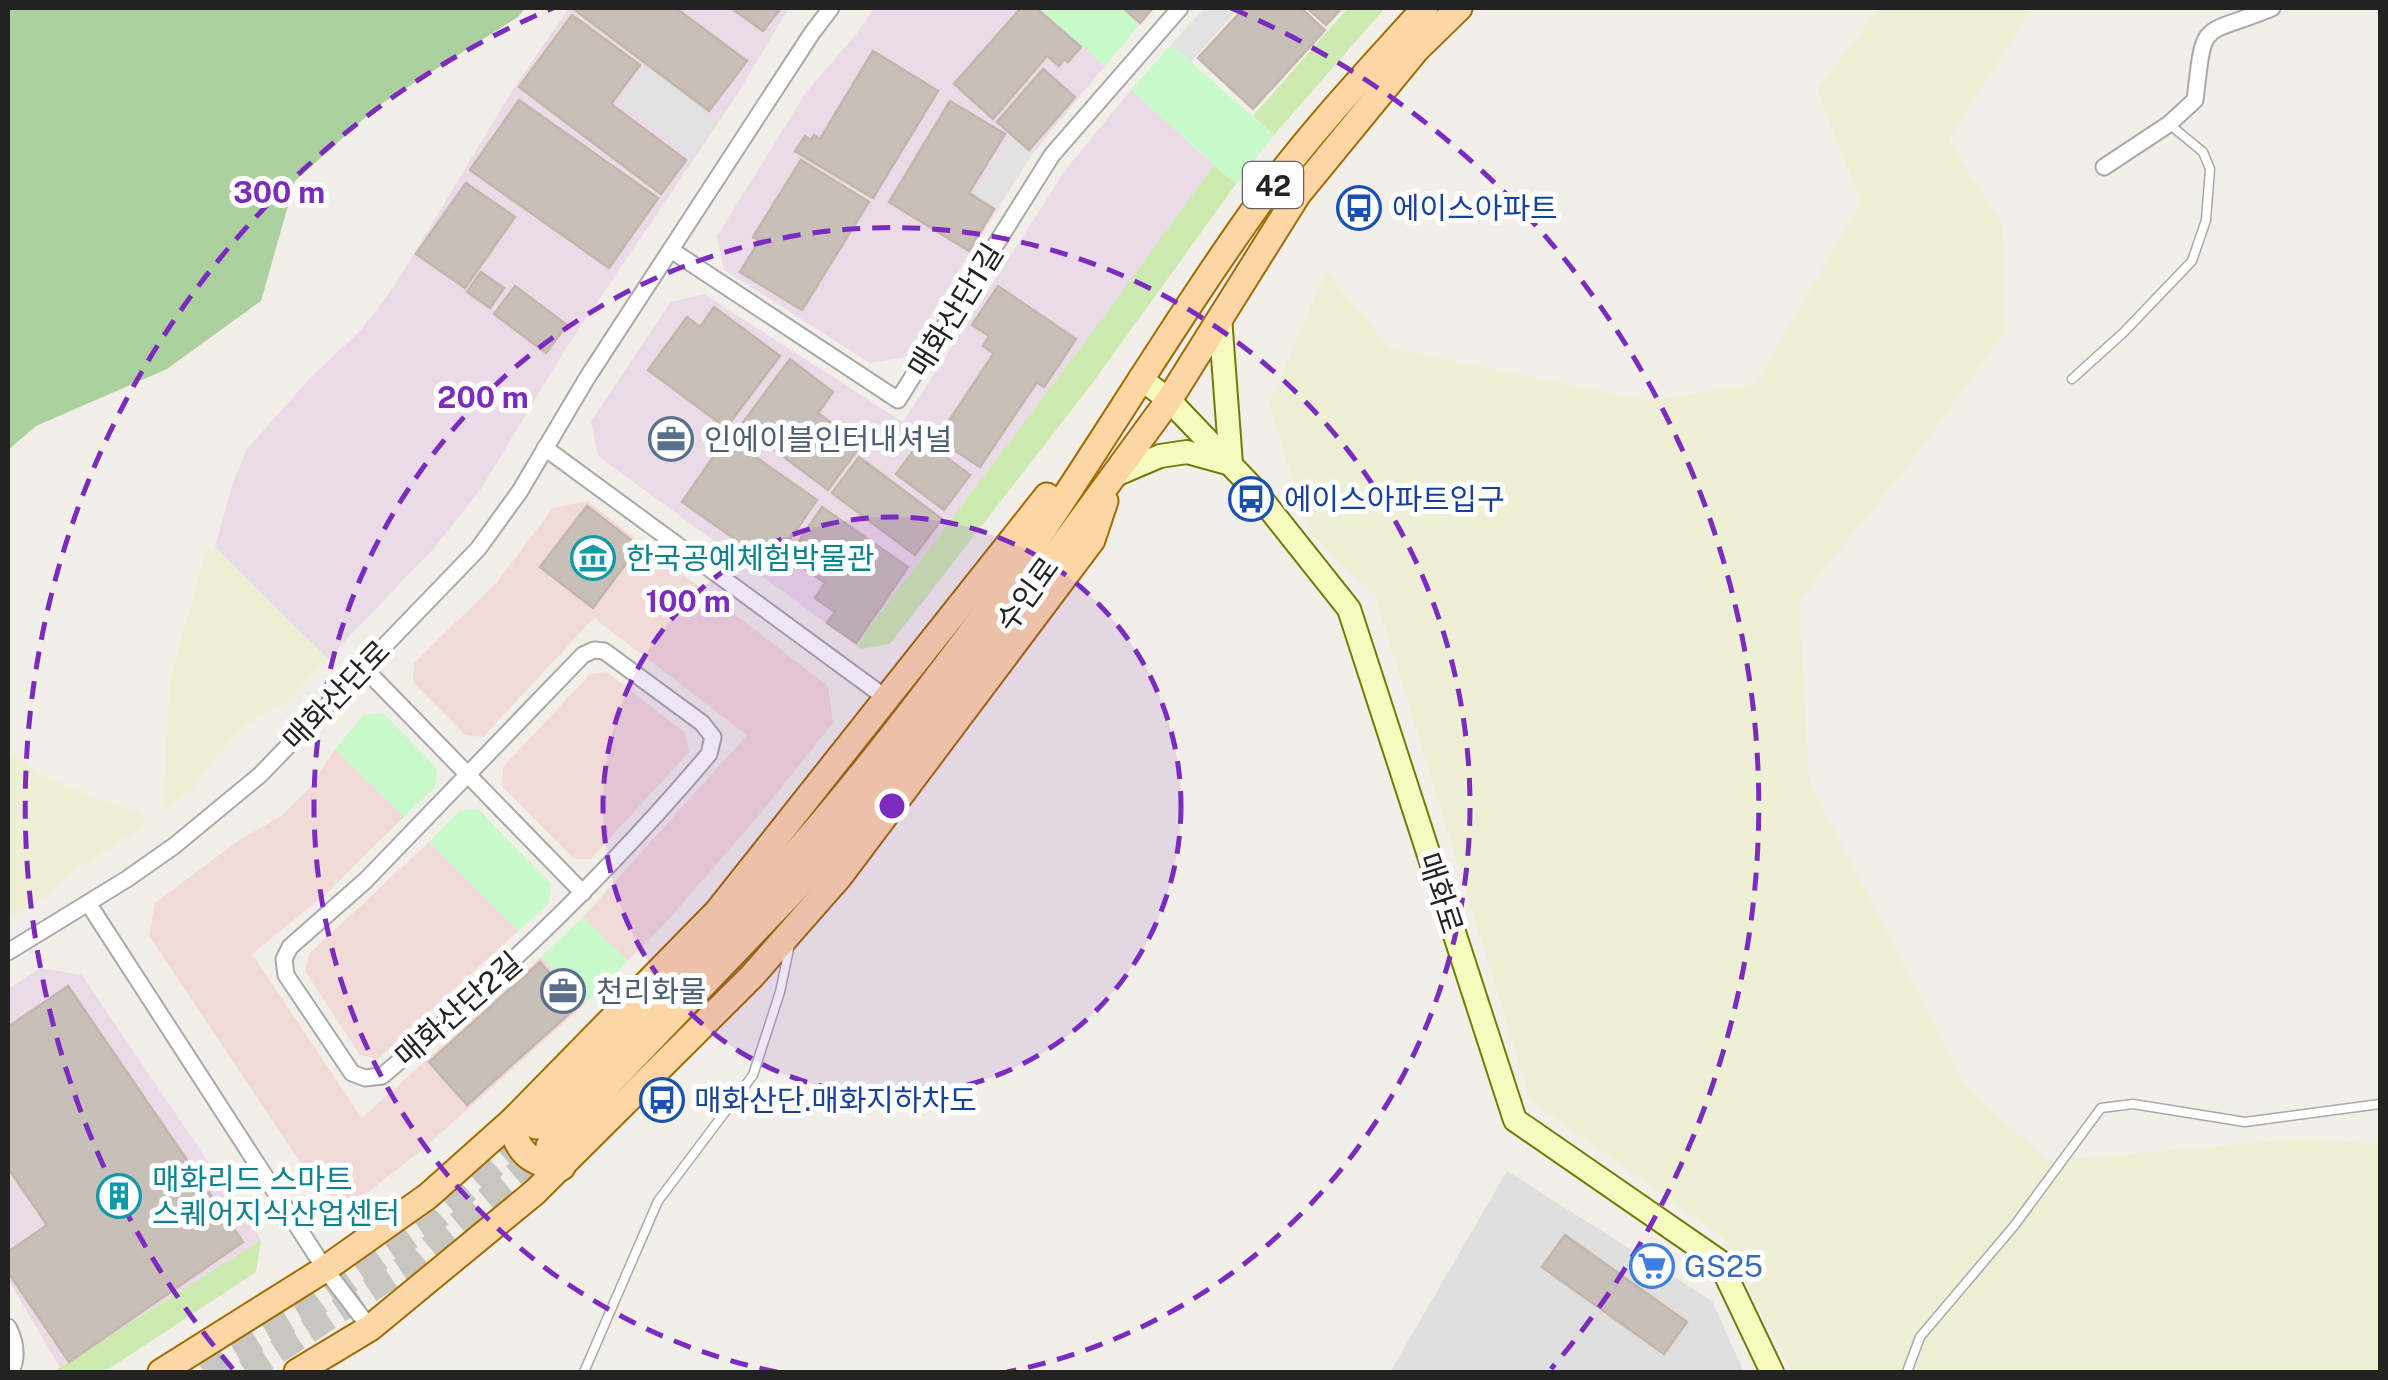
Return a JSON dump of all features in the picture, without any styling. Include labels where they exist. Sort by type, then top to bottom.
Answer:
[{"type":"main road","name":"수인로","points":[[540,1140],[793,856],[966,638],[1270,188],[1425,8]]},
{"type":"main road","name":"수인로","points":[[540,1140],[819,864],[959,687],[1169,400],[1298,194],[1416,50],[1459,8]]},
{"type":"main road","points":[[297,1372],[370,1328],[535,1192],[540,1140],[1044,499],[1085,463]]},
{"type":"main road","points":[[160,1372],[325,1268],[428,1196],[540,1140],[752,976],[839,877],[1092,540],[1113,476]]},
{"type":"street","name":"매화산단로","points":[[8,952],[174,846],[260,774],[478,549],[520,490],[812,32],[832,8]]},
{"type":"street","name":"매화산단1길","points":[[670,250],[898,400],[1052,154],[1180,8]]},
{"type":"street","points":[[2104,166],[2169,124],[2195,100],[2203,39],[2214,27],[2272,8]]},
{"type":"street","points":[[1113,476],[1160,456],[1187,452],[1230,464],[1220,317]]},
{"type":"street","name":"매화로","points":[[1140,378],[1169,400],[1230,464],[1350,609],[1514,1120],[1719,1261],[1772,1372]]},
{"type":"street","points":[[545,448],[886,698]]},
{"type":"street","name":"매화산단2길","points":[[594,650],[604,651],[702,723],[712,737],[710,754],[583,892],[484,990],[382,1076],[365,1078],[352,1073],[286,975],[284,959],[290,947],[366,880],[468,772],[584,655],[594,650]]},
{"type":"street","points":[[363,666],[583,892]]},
{"type":"street","points":[[88,904],[325,1268],[370,1328]]},
{"type":"street","points":[[8,1327],[15,1341],[11,1372]]},
{"type":"lane","points":[[2072,379],[2192,261],[2206,220],[2210,170],[2202,152],[2169,124]]},
{"type":"lane","points":[[584,1372],[658,1200],[753,1075],[780,992],[794,929]]},
{"type":"lane","points":[[1907,1372],[1920,1337],[2014,1226],[2100,1108],[2133,1104],[2245,1122],[2380,1104]]},
{"type":"shaded area","points":[[569,8],[789,8],[733,101],[565,350],[481,489],[435,547],[328,659],[215,547],[233,482],[247,449],[311,377],[361,330],[393,288],[514,88]]},
{"type":"shaded area","points":[[874,8],[1039,8],[1105,66],[1032,154],[905,357],[870,363],[724,270],[717,236],[805,94]]},
{"type":"shaded area","points":[[1204,8],[1239,8],[1191,62],[1171,45]]},
{"type":"shaded area","points":[[645,64],[719,121],[694,158],[618,100]]},
{"type":"shaded area","points":[[1131,90],[1214,165],[856,645],[598,456],[591,421],[671,302],[704,294],[903,422],[1067,168]]},
{"type":"shaded area","points":[[1011,137],[1032,154],[998,207],[975,193]]},
{"type":"shaded area","points":[[587,501],[828,686],[833,723],[765,808],[628,961],[583,917],[747,735],[594,618],[483,737],[465,735],[413,682],[414,663],[497,582],[553,508]]},
{"type":"shaded area","points":[[607,672],[685,733],[689,752],[591,859],[574,859],[502,786],[503,767],[590,674]]},
{"type":"shaded area","points":[[335,749],[404,817],[322,897],[252,954],[362,1118],[541,957],[586,1003],[423,1149],[358,1200],[321,1193],[149,936],[155,903],[241,839],[280,817],[311,786]]},
{"type":"shaded area","points":[[429,842],[518,931],[378,1059],[360,1055],[305,971],[309,954]]},
{"type":"shaded area","name":"매화리드 스마트 스퀘어지식산업센터","points":[[41,968],[82,975],[261,1240],[60,1368],[8,1279],[8,989]]},
{"type":"shaded area","points":[[1507,1171],[1712,1301],[1744,1372],[1390,1372]]},
{"type":"green space","points":[[8,8],[525,8],[518,17],[378,106],[295,181],[261,301],[167,369],[36,426],[8,450]]},
{"type":"green space","points":[[1039,8],[1120,8],[1140,24],[1105,66]]},
{"type":"green space","points":[[1348,8],[1385,8],[1274,135],[1253,116]]},
{"type":"green space","points":[[1880,8],[2032,8],[1948,140],[2003,225],[2004,332],[1917,454],[1799,600],[1809,781],[1965,1085],[2048,1161],[2300,1139],[2380,1144],[2380,1372],[1792,1372],[1723,1237],[1531,1101],[1375,595],[1310,533],[1269,404],[1326,272],[1390,348],[1650,401],[1756,384],[1861,202],[1817,89]]},
{"type":"green space","points":[[1171,45],[1274,135],[1236,184],[1131,90]]},
{"type":"green space","points":[[1214,165],[1236,184],[1091,385],[890,644],[861,649],[856,645]]},
{"type":"green space","points":[[215,547],[328,659],[286,702],[246,725],[213,759],[193,789],[163,812],[170,680],[207,548]]},
{"type":"green space","points":[[383,713],[437,768],[435,787],[404,817],[335,749],[364,715]]},
{"type":"green space","points":[[8,751],[40,774],[140,812],[147,824],[8,919]]},
{"type":"green space","points":[[478,809],[551,884],[549,903],[518,931],[429,842],[461,810]]},
{"type":"green space","points":[[583,917],[628,961],[586,1003],[541,957]]},
{"type":"green space","points":[[261,1240],[256,1272],[104,1372],[53,1372]]},
{"type":"building","points":[[577,8],[676,8],[747,61],[709,111]]},
{"type":"building","points":[[731,8],[781,8],[763,31]]},
{"type":"building","points":[[1021,8],[1036,8],[1081,47],[1059,66],[1047,56],[993,119],[954,84]]},
{"type":"building","points":[[1123,8],[1153,8],[1140,23]]},
{"type":"building","points":[[1244,8],[1301,8],[1325,30],[1253,109],[1198,58]]},
{"type":"building","points":[[1307,8],[1342,8],[1326,25]]},
{"type":"building","points":[[572,15],[640,65],[611,104],[686,160],[661,194],[519,87]]},
{"type":"building","points":[[873,51],[938,91],[873,198],[795,151],[805,136],[820,139]]},
{"type":"building","points":[[1043,69],[1075,97],[1029,150],[997,122]]},
{"type":"building","points":[[519,100],[658,198],[609,268],[470,170]]},
{"type":"building","points":[[950,101],[1005,134],[969,193],[994,209],[969,251],[889,202]]},
{"type":"building","points":[[801,160],[869,202],[802,310],[740,272],[759,241],[753,237]]},
{"type":"building","points":[[466,183],[515,217],[465,288],[416,254]]},
{"type":"building","points":[[481,272],[504,288],[490,308],[467,292]]},
{"type":"building","points":[[515,286],[567,325],[546,353],[494,314]]},
{"type":"building","points":[[998,286],[1076,339],[1044,387],[1037,382],[980,467],[937,439],[994,353],[983,346],[989,336],[972,325]]},
{"type":"building","points":[[714,307],[780,356],[726,428],[648,370],[687,317],[700,327]]},
{"type":"building","points":[[790,359],[833,392],[818,413],[861,445],[828,490],[741,425]]},
{"type":"building","points":[[727,437],[817,500],[772,565],[682,502]]},
{"type":"building","points":[[922,439],[970,475],[944,510],[896,474]]},
{"type":"building","points":[[859,457],[942,519],[915,555],[832,493]]},
{"type":"building","points":[[587,506],[639,546],[593,608],[540,567]]},
{"type":"building","points":[[822,507],[908,567],[856,643],[827,623],[835,612],[815,598],[825,583],[788,557]]},
{"type":"building","points":[[540,962],[579,1005],[467,1105],[429,1062]]},
{"type":"building","name":"매화리드 스마트 스퀘어지식산업센터","points":[[68,986],[243,1242],[69,1362],[8,1272],[8,1252],[47,1225],[8,1168],[8,1027]]},
{"type":"building","points":[[1565,1235],[1687,1322],[1664,1354],[1542,1267]]},
{"type":"tunnel","points":[[204,1372],[308,1310],[438,1217],[533,1130]]},
{"type":"tunnel","points":[[246,1372],[416,1260],[549,1146]]},
{"type":"place","name":"에이스아파트","points":[[1359,208]]},
{"type":"place","name":"인에이블인터내셔널","points":[[671,439]]},
{"type":"place","name":"에이스아파트입구","points":[[1251,499]]},
{"type":"place","name":"한국공예체험박물관","points":[[593,558]]},
{"type":"place","name":"천리화물","points":[[563,991]]},
{"type":"place","name":"매화산단.매화지하차도","points":[[662,1100]]},
{"type":"place","name":"매화리드 스마트 스퀘어지식산업센터","points":[[119,1196]]},
{"type":"place","name":"GS25","points":[[1652,1266]]}]
